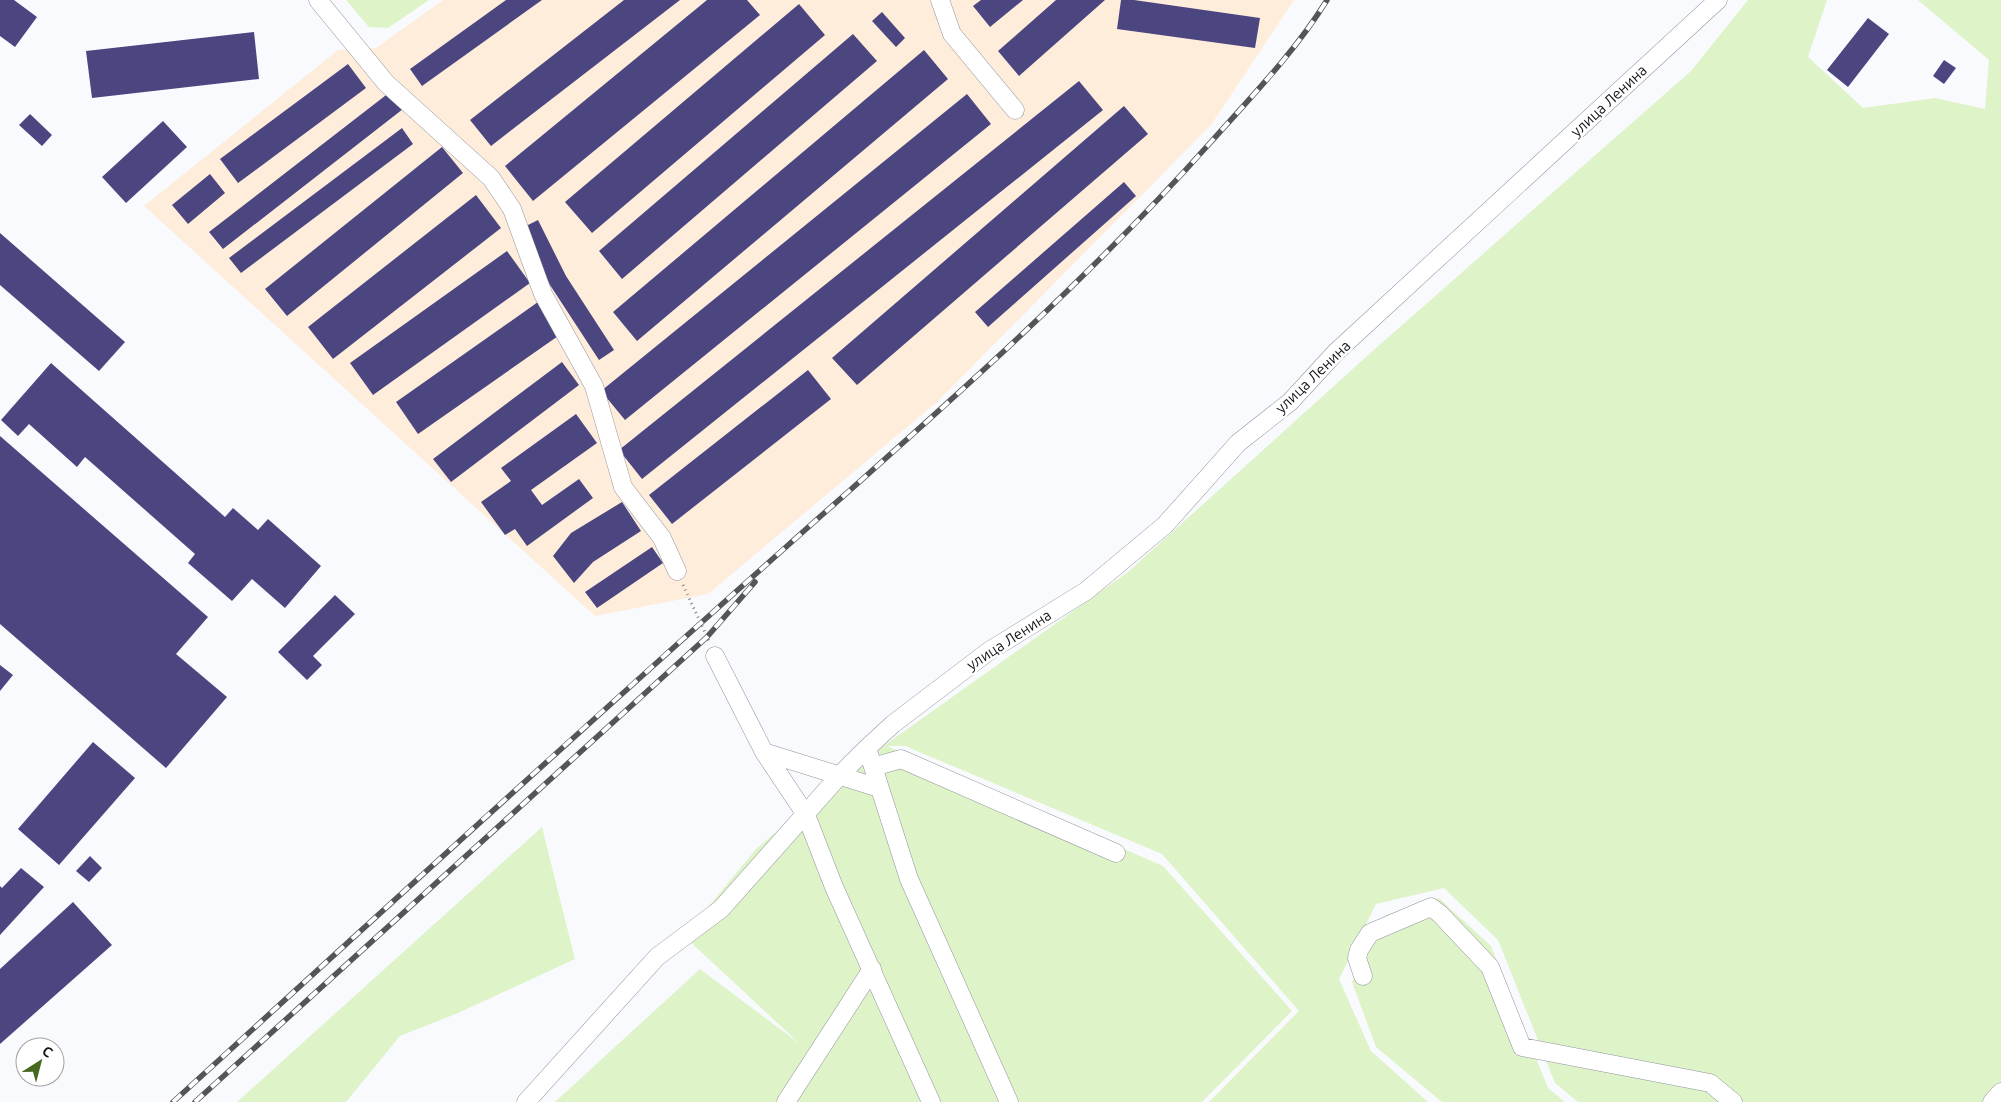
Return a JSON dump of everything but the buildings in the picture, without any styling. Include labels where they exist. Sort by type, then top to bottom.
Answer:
[{"type":"street","points":[[318,0],[386,83],[491,178],[512,209],[543,294],[594,386],[623,487],[662,538],[677,571]]},
{"type":"street","points":[[940,0],[952,34],[1015,110]]},
{"type":"street","name":"улица Ленина","points":[[526,1102],[657,957],[721,908],[840,775],[867,748],[893,724],[989,651],[1086,591],[1165,525],[1238,443],[1290,402],[1336,352],[1718,0]]},
{"type":"street","points":[[715,656],[764,752],[806,815],[834,887],[931,1102]]},
{"type":"street","points":[[867,748],[909,879],[1009,1102]]},
{"type":"street","points":[[764,752],[879,788]]},
{"type":"street","points":[[873,767],[901,759],[1116,853]]},
{"type":"street","points":[[1363,976],[1357,958],[1359,950],[1370,933],[1431,907],[1440,914],[1490,967],[1522,1047],[1710,1083],[1733,1102]]},
{"type":"street","points":[[786,1102],[872,968]]},
{"type":"path","points":[[677,571],[715,656]]},
{"type":"shaded area","points":[[443,0],[1294,0],[1211,125],[938,401],[708,594],[595,616],[144,206],[338,50],[376,48]]},
{"type":"green space","points":[[346,0],[429,0],[388,28],[369,27]]},
{"type":"green space","points":[[1748,0],[1827,0],[1808,57],[1863,108],[1935,98],[1985,109],[1989,60],[1918,0],[2001,0],[2001,1102],[1578,1102],[1555,1083],[1498,940],[1444,888],[1376,904],[1339,979],[1371,1051],[1428,1102],[1209,1102],[1299,1011],[1162,854],[905,746],[887,746],[1163,866],[1292,1011],[1202,1102],[555,1102],[700,969],[800,1044],[684,936],[757,848],[861,762],[1128,572],[1376,348],[1691,71]]},
{"type":"green space","points":[[542,827],[575,959],[458,1013],[400,1036],[346,1102],[237,1102]]},
{"type":"green space","points":[[1439,898],[1491,946],[1548,1088],[1565,1102],[1442,1102],[1376,1047],[1352,982],[1386,915]]},
{"type":"railway","points":[[173,1102],[555,754],[950,401],[1057,301],[1160,197],[1241,109],[1287,56],[1327,0]]},
{"type":"railway","points":[[195,1102],[707,637],[755,582]]}]
